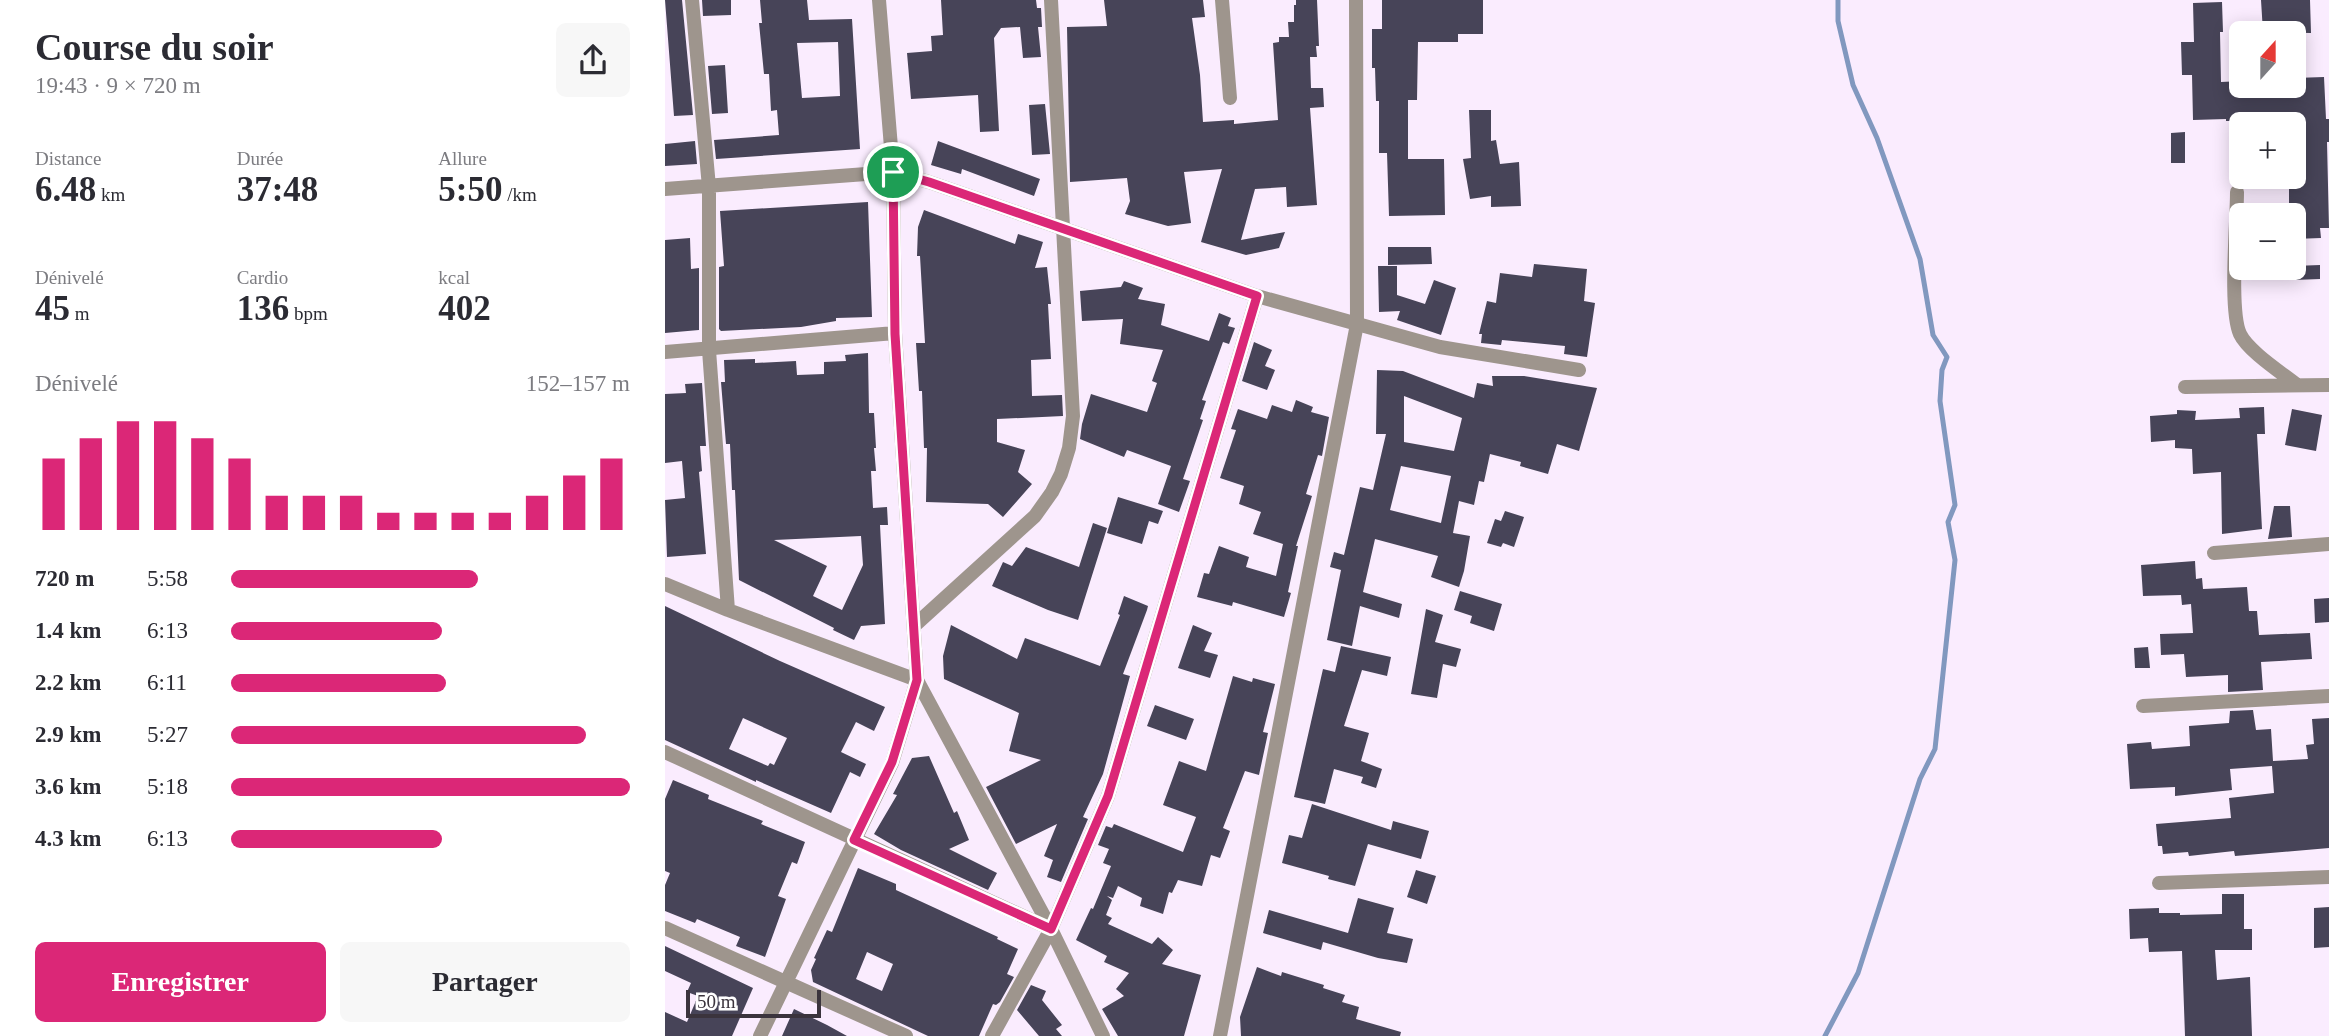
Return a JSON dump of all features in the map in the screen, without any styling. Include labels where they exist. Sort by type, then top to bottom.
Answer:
[{"type":"street","points":[[692,0],[709,187],[709,350],[728,610]]},
{"type":"street","points":[[760,1036],[892,762],[917,680],[895,334],[893,172],[879,0]]},
{"type":"street","points":[[914,626],[1035,516],[1061,474],[1069,448],[1073,416],[1051,0]]},
{"type":"street","points":[[1222,0],[1230,98]]},
{"type":"street","points":[[1220,1036],[1357,324],[1356,0]]},
{"type":"street","points":[[665,189],[893,172],[929,182],[1257,296],[1440,347],[1579,370]]},
{"type":"street","points":[[2237,192],[2235,314],[2241,336],[2297,385]]},
{"type":"street","points":[[992,1036],[1051,929],[1108,796],[1257,296]]},
{"type":"street","points":[[665,352],[895,334]]},
{"type":"street","points":[[2185,387],[2329,385]]},
{"type":"street","points":[[2214,553],[2329,544]]},
{"type":"street","points":[[665,584],[917,680],[1051,929],[1103,1036]]},
{"type":"street","points":[[2143,706],[2329,696]]},
{"type":"street","points":[[665,752],[1051,929]]},
{"type":"street","points":[[2159,883],[2329,877]]},
{"type":"street","points":[[665,928],[906,1036]]},
{"type":"building","points":[[665,0],[682,0],[693,115],[674,116]]},
{"type":"building","points":[[702,0],[731,0],[731,15],[703,16]]},
{"type":"building","points":[[760,0],[807,0],[809,20],[852,19],[860,149],[716,159],[714,140],[779,135],[777,110],[771,111],[769,74],[764,74],[759,23],[762,23]],"holes":[[[838,42],[840,96],[802,98],[797,43]]]},
{"type":"building","points":[[941,0],[1036,0],[1037,8],[1041,8],[1042,27],[1038,27],[1041,57],[1023,58],[1020,27],[1001,28],[994,38],[999,131],[980,132],[978,95],[911,99],[907,53],[932,51],[931,36],[943,35]]},
{"type":"building","points":[[1104,0],[1203,0],[1205,17],[1192,18],[1203,122],[1234,120],[1234,124],[1278,120],[1273,43],[1279,42],[1279,37],[1289,37],[1288,22],[1294,22],[1296,0],[1317,0],[1319,46],[1316,46],[1317,57],[1310,57],[1311,88],[1323,88],[1324,107],[1310,108],[1317,205],[1287,207],[1286,187],[1255,189],[1241,240],[1285,232],[1279,248],[1246,255],[1201,242],[1222,169],[1184,172],[1191,223],[1168,226],[1125,214],[1130,201],[1127,178],[1070,182],[1067,27],[1107,26]]},
{"type":"building","points":[[1382,0],[1483,0],[1483,34],[1458,34],[1458,42],[1418,42],[1417,100],[1408,100],[1408,159],[1444,159],[1445,215],[1389,216],[1387,153],[1379,153],[1379,101],[1376,101],[1375,68],[1372,68],[1372,29],[1382,29]]},
{"type":"building","points":[[2261,0],[2310,0],[2311,33],[2307,33],[2307,21],[2262,21]]},
{"type":"building","points":[[2222,2],[2221,82],[2229,82],[2229,98],[2307,98],[2307,78],[2324,77],[2326,119],[2329,119],[2329,228],[2320,228],[2321,238],[2306,239],[2306,203],[2289,203],[2289,189],[2306,189],[2306,112],[2229,112],[2229,121],[2193,120],[2192,75],[2182,75],[2181,42],[2194,42],[2193,3]]},
{"type":"building","points":[[725,65],[728,113],[712,114],[708,66]]},
{"type":"building","points":[[1045,104],[1050,154],[1032,155],[1029,105]]},
{"type":"building","points":[[1469,110],[1491,110],[1491,141],[1496,140],[1500,164],[1519,162],[1521,206],[1491,207],[1491,196],[1470,199],[1463,159],[1471,158]]},
{"type":"building","points":[[2185,132],[2185,163],[2171,163],[2171,133]]},
{"type":"building","points":[[695,141],[697,164],[665,166],[665,144]]},
{"type":"building","points":[[938,141],[1040,179],[1034,196],[962,169],[961,174],[931,165]]},
{"type":"building","points":[[868,202],[872,317],[836,318],[836,321],[801,327],[719,329],[719,267],[724,266],[720,211]]},
{"type":"building","points":[[924,210],[1015,244],[1018,234],[1043,242],[1035,268],[1047,267],[1051,304],[1048,304],[1051,359],[1031,360],[1032,396],[1062,395],[1063,416],[997,419],[997,442],[1025,450],[1018,472],[1032,484],[1003,517],[988,504],[926,502],[927,448],[924,448],[922,391],[919,391],[916,343],[925,343],[920,256],[917,256],[918,227]]},
{"type":"building","points":[[690,238],[691,269],[699,268],[699,330],[665,333],[665,240]]},
{"type":"building","points":[[1388,247],[1431,247],[1432,264],[1388,265]]},
{"type":"building","points":[[1534,264],[1587,269],[1584,301],[1595,303],[1587,357],[1564,354],[1565,346],[1502,340],[1501,345],[1481,343],[1482,334],[1479,334],[1487,301],[1496,303],[1500,273],[1532,277]]},
{"type":"building","points":[[2320,265],[2320,279],[2306,280],[2306,266]]},
{"type":"building","points":[[1378,266],[1397,266],[1397,295],[1425,304],[1434,280],[1456,288],[1441,335],[1397,320],[1400,311],[1379,312]]},
{"type":"building","points":[[1124,281],[1143,288],[1138,299],[1165,304],[1161,325],[1209,341],[1219,313],[1231,318],[1228,326],[1235,328],[1229,344],[1223,342],[1202,400],[1206,401],[1200,419],[1203,420],[1183,479],[1190,481],[1179,512],[1158,504],[1171,466],[1127,450],[1124,457],[1080,439],[1091,394],[1147,412],[1157,383],[1152,381],[1163,350],[1120,344],[1123,319],[1082,321],[1080,291],[1121,287]]},
{"type":"building","points":[[1254,342],[1272,350],[1265,366],[1275,370],[1267,390],[1242,381]]},
{"type":"building","points":[[868,353],[869,413],[874,413],[876,448],[876,471],[871,471],[873,508],[887,507],[888,525],[880,525],[885,624],[861,626],[854,640],[739,580],[735,490],[732,490],[730,444],[726,444],[721,382],[725,382],[724,360],[755,359],[755,363],[796,361],[797,375],[824,374],[824,362],[846,361],[845,355]],"holes":[[[861,536],[863,565],[842,610],[813,596],[827,566],[774,540]]]},
{"type":"building","points":[[1377,370],[1403,371],[1474,398],[1477,383],[1493,386],[1492,376],[1524,376],[1597,388],[1579,451],[1557,444],[1548,474],[1520,466],[1521,462],[1490,454],[1484,482],[1479,481],[1474,505],[1459,501],[1453,533],[1470,536],[1459,587],[1431,577],[1438,556],[1375,539],[1363,592],[1402,604],[1399,618],[1360,606],[1352,646],[1327,640],[1341,570],[1330,567],[1334,552],[1344,555],[1360,487],[1373,490],[1386,434],[1376,434]],"holes":[[[1404,396],[1462,418],[1454,451],[1404,442]],[[1401,466],[1451,476],[1441,523],[1390,510]]]},
{"type":"building","points":[[702,383],[706,446],[700,446],[702,471],[699,472],[706,554],[667,557],[665,500],[685,498],[682,461],[665,463],[665,394],[686,393],[685,384]]},
{"type":"building","points":[[1296,400],[1313,407],[1311,412],[1329,417],[1322,456],[1318,455],[1306,494],[1312,496],[1296,546],[1288,592],[1291,593],[1284,617],[1233,602],[1232,606],[1197,597],[1204,573],[1209,574],[1219,546],[1249,557],[1246,567],[1276,576],[1283,544],[1253,534],[1261,512],[1239,504],[1244,486],[1220,478],[1236,430],[1231,429],[1238,409],[1267,419],[1272,405],[1292,412]]},
{"type":"building","points":[[2264,407],[2265,434],[2257,434],[2262,529],[2222,534],[2221,472],[2193,474],[2192,449],[2175,448],[2175,440],[2151,442],[2150,416],[2177,414],[2177,410],[2196,411],[2195,420],[2240,418],[2239,408]]},
{"type":"building","points":[[2292,409],[2322,415],[2316,451],[2285,445]]},
{"type":"building","points":[[1118,497],[1163,511],[1158,524],[1149,521],[1142,544],[1107,533]]},
{"type":"building","points":[[2274,506],[2290,506],[2292,537],[2268,539]]},
{"type":"building","points":[[1505,511],[1524,517],[1514,547],[1503,543],[1501,547],[1487,543],[1495,519],[1501,521]]},
{"type":"building","points":[[1093,523],[1107,528],[1078,620],[992,586],[1003,562],[1012,566],[1026,547],[1079,567]]},
{"type":"building","points":[[2195,561],[2196,579],[2202,578],[2203,589],[2247,587],[2249,611],[2257,611],[2259,635],[2310,633],[2312,659],[2261,662],[2263,690],[2228,692],[2228,675],[2186,677],[2184,654],[2161,655],[2160,634],[2193,633],[2191,604],[2182,605],[2181,595],[2143,596],[2141,565]]},
{"type":"building","points":[[1460,591],[1502,604],[1494,631],[1470,623],[1472,616],[1454,610]]},
{"type":"building","points":[[1124,596],[1148,606],[1123,674],[1130,676],[1103,774],[1083,817],[1088,819],[1061,882],[1047,877],[1053,860],[1044,856],[1057,824],[1016,844],[986,787],[1041,760],[1009,751],[1019,713],[944,679],[943,656],[951,625],[1017,659],[1025,638],[1100,666],[1120,615],[1118,614]]},
{"type":"building","points":[[2329,598],[2329,622],[2315,623],[2314,599]]},
{"type":"building","points":[[665,606],[885,707],[874,731],[856,722],[841,752],[866,764],[860,777],[850,772],[831,813],[665,740]],"holes":[[[743,718],[787,738],[774,765],[770,763],[768,766],[729,749]]]},
{"type":"building","points":[[1426,609],[1443,615],[1435,642],[1461,649],[1456,667],[1443,664],[1437,698],[1411,694]]},
{"type":"building","points":[[1193,625],[1212,633],[1204,651],[1218,655],[1210,678],[1178,668]]},
{"type":"building","points":[[1341,646],[1391,657],[1387,676],[1362,670],[1344,726],[1369,733],[1361,761],[1382,769],[1376,788],[1361,783],[1363,777],[1334,769],[1325,804],[1294,797],[1323,669],[1335,672]]},
{"type":"building","points":[[2148,647],[2150,668],[2135,668],[2134,648]]},
{"type":"building","points":[[1233,676],[1252,682],[1253,678],[1275,684],[1263,732],[1268,733],[1259,775],[1245,771],[1223,828],[1230,831],[1220,858],[1211,855],[1202,886],[1178,880],[1172,893],[1169,892],[1163,914],[1140,906],[1142,898],[1118,886],[1113,898],[1107,896],[1112,900],[1106,915],[1112,918],[1108,924],[1152,944],[1158,937],[1173,950],[1162,964],[1201,975],[1184,1036],[1118,1036],[1102,1009],[1124,996],[1116,989],[1129,973],[1104,962],[1107,956],[1076,940],[1091,908],[1093,909],[1111,866],[1103,863],[1109,849],[1098,845],[1106,826],[1112,828],[1114,824],[1183,852],[1196,817],[1163,805],[1179,761],[1206,771]]},
{"type":"building","points":[[1155,705],[1194,719],[1186,740],[1147,726]]},
{"type":"building","points":[[2253,710],[2256,730],[2271,729],[2273,761],[2308,759],[2306,745],[2314,744],[2312,719],[2329,718],[2329,848],[2235,856],[2234,851],[2189,856],[2188,852],[2163,854],[2162,846],[2158,846],[2156,824],[2231,818],[2229,798],[2274,793],[2272,766],[2230,769],[2232,790],[2175,796],[2175,787],[2130,789],[2127,744],[2151,742],[2152,749],[2190,746],[2189,726],[2229,723],[2230,711]]},
{"type":"building","points":[[929,756],[969,840],[949,849],[997,873],[988,890],[901,850],[874,834],[897,795],[893,794],[912,758]]},
{"type":"building","points":[[673,780],[709,795],[708,799],[763,821],[761,824],[805,842],[797,864],[792,862],[778,896],[786,899],[765,957],[736,946],[740,937],[697,919],[695,923],[665,911],[665,885],[670,873],[665,871],[665,799]]},
{"type":"building","points":[[1312,804],[1391,830],[1393,821],[1429,831],[1421,859],[1368,844],[1355,886],[1282,863],[1289,835],[1302,838]]},
{"type":"building","points":[[858,868],[896,884],[896,890],[1018,949],[1007,974],[1014,977],[1000,1002],[993,1004],[979,1036],[928,1036],[813,982],[811,970],[816,959],[814,958],[827,930],[832,932]],"holes":[[[867,952],[893,964],[882,991],[856,979]]]},
{"type":"building","points":[[1416,870],[1436,876],[1427,904],[1407,897]]},
{"type":"building","points":[[2222,894],[2244,894],[2244,929],[2252,929],[2252,950],[2215,950],[2217,980],[2250,977],[2252,1036],[2185,1036],[2182,951],[2149,952],[2148,938],[2130,939],[2129,909],[2159,908],[2159,913],[2180,915],[2222,914]]},
{"type":"building","points":[[1358,898],[1394,908],[1387,933],[1413,939],[1407,963],[1378,958],[1323,942],[1321,950],[1263,933],[1269,910],[1348,933]]},
{"type":"building","points":[[2329,907],[2329,947],[2314,948],[2314,908]]},
{"type":"building","points":[[665,946],[753,988],[732,1036],[665,1036],[665,1012],[687,1022],[698,996],[687,992],[691,983],[665,971]]},
{"type":"building","points":[[1257,967],[1281,976],[1282,972],[1324,985],[1323,988],[1345,995],[1342,1002],[1359,1007],[1356,1019],[1401,1032],[1400,1036],[1241,1036],[1240,1017]]},
{"type":"building","points":[[1031,985],[1046,991],[1042,1000],[1062,1025],[1056,1029],[1062,1036],[1039,1036],[1017,1010]]},
{"type":"building","points":[[794,1009],[827,1025],[847,1036],[782,1036]]},
{"type":"waterway","points":[[1825,1036],[1858,973],[1920,779],[1935,749],[1955,560],[1948,522],[1955,505],[1940,401],[1942,370],[1947,357],[1933,335],[1920,259],[1877,138],[1853,85],[1838,21],[1838,0]]},
{"type":"route","points":[[893,172],[929,182],[1257,296],[1108,796],[1051,929],[854,840],[892,762],[917,680],[895,334],[893,172]]}]
